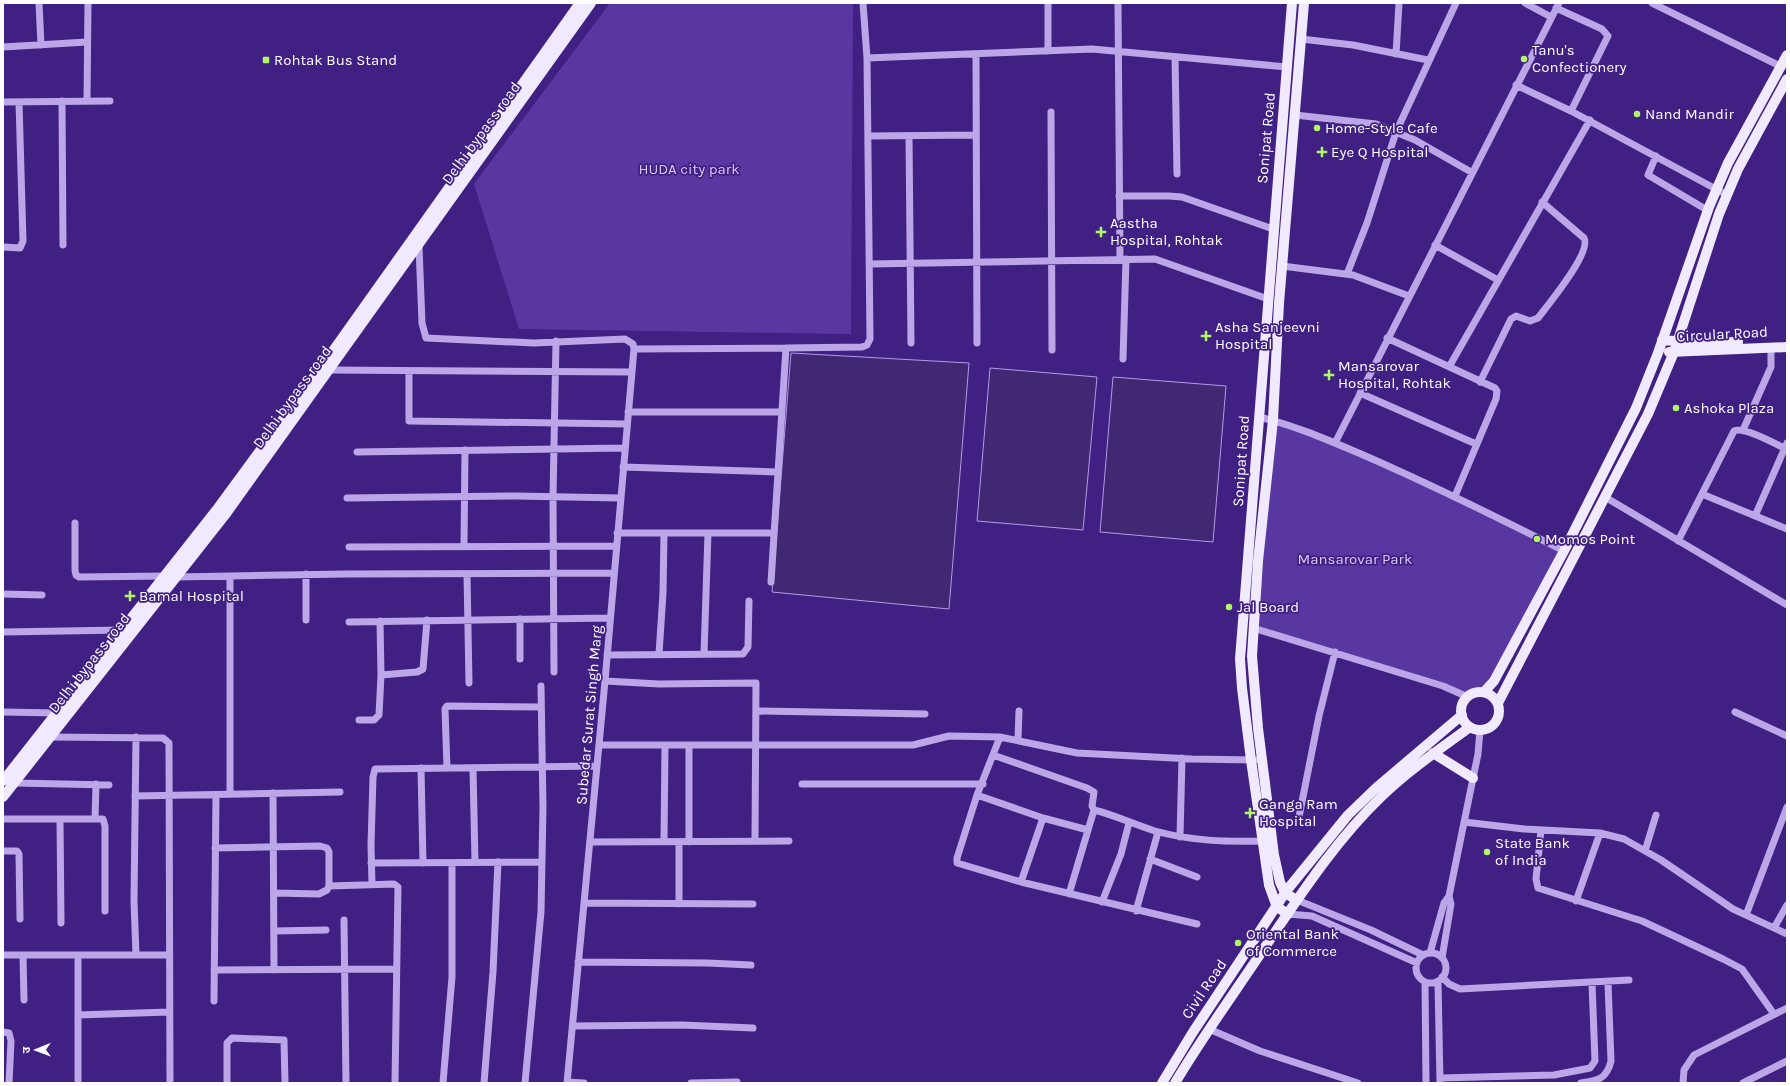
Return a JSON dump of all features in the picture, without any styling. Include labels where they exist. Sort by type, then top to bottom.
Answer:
[{"type":"main road","points":[[569,3],[572,14]]},
{"type":"main road","name":"Delhi bypass road","points":[[87,682],[129,626],[176,576],[225,515],[580,3]]},
{"type":"main road","name":"Delhi bypass road","points":[[6,778],[44,736],[87,682],[165,576],[419,246],[592,3]]},
{"type":"main road","name":"Sonipat Road","points":[[1285,893],[1280,882],[1274,855],[1261,760],[1254,686],[1253,561],[1259,417],[1292,3]]},
{"type":"main road","name":"Sonipat Road","points":[[1277,906],[1269,884],[1251,760],[1240,659],[1273,420],[1282,266],[1304,3]]},
{"type":"main road","points":[[1484,692],[1494,681],[1564,551],[1636,408],[1658,353],[1707,210],[1743,134],[1787,55]]},
{"type":"main road","points":[[1498,703],[1492,696],[1484,692],[1475,692],[1468,697],[1462,707],[1464,722],[1475,728],[1486,729],[1495,722],[1498,717],[1498,703],[1648,414],[1674,352],[1699,272],[1727,195],[1754,140],[1787,79]]},
{"type":"main road","points":[[1743,134],[1754,140]]},
{"type":"main road","name":"Circular Road","points":[[1662,340],[1700,343],[1787,341]]},
{"type":"main road","name":"Circular Road","points":[[1658,353],[1787,346]]},
{"type":"main road","name":"Delhi bypass road","points":[[3,797],[15,783],[57,713],[69,705]]},
{"type":"main road","name":"Civil Road","points":[[1162,1083],[1193,1032],[1285,893],[1348,815],[1376,788],[1462,715]]},
{"type":"main road","name":"Civil Road","points":[[1175,1083],[1209,1029],[1297,900],[1356,824],[1382,796],[1433,753],[1475,728]]},
{"type":"main road","points":[[1433,753],[1473,778]]},
{"type":"main road","points":[[1285,893],[1297,900]]},
{"type":"main road","points":[[1277,906],[1288,914]]},
{"type":"street","points":[[39,3],[41,45]]},
{"type":"street","points":[[86,101],[88,3]]},
{"type":"street","points":[[419,246],[422,323],[426,338],[534,343],[625,339],[632,344],[634,349],[855,347],[867,345],[871,332],[867,58],[863,3]]},
{"type":"street","points":[[1048,3],[1048,51]]},
{"type":"street","points":[[1118,3],[1119,196],[1123,259],[1123,359]]},
{"type":"street","points":[[1396,54],[1399,3]]},
{"type":"street","points":[[1347,274],[1367,223],[1396,132],[1428,60],[1456,3]]},
{"type":"street","points":[[1525,3],[1551,17]]},
{"type":"street","points":[[1652,3],[1780,66]]},
{"type":"street","points":[[1334,443],[1557,5],[1602,29],[1608,36],[1571,111]]},
{"type":"street","points":[[1301,39],[1353,45],[1428,60]]},
{"type":"street","points":[[3,47],[87,42]]},
{"type":"street","points":[[867,58],[1092,49],[1287,67]]},
{"type":"street","points":[[976,54],[977,343]]},
{"type":"street","points":[[1175,57],[1176,174]]},
{"type":"street","points":[[1516,86],[1590,120],[1727,195]]},
{"type":"street","points":[[62,101],[63,245]]},
{"type":"street","points":[[3,102],[110,101]]},
{"type":"street","points":[[3,247],[20,248],[23,241],[19,102]]},
{"type":"street","points":[[1051,112],[1052,350]]},
{"type":"street","points":[[1295,116],[1376,124],[1415,140],[1471,172]]},
{"type":"street","points":[[1449,368],[1590,120]]},
{"type":"street","points":[[868,136],[976,135]]},
{"type":"street","points":[[909,136],[911,343]]},
{"type":"street","points":[[1656,156],[1648,175],[1707,210]]},
{"type":"street","points":[[1119,196],[1182,197],[1274,229]]},
{"type":"street","points":[[1480,382],[1511,319],[1516,316],[1530,321],[1538,318],[1574,268],[1586,248],[1584,238],[1542,202]]},
{"type":"street","points":[[1435,245],[1498,280]]},
{"type":"street","points":[[869,264],[1123,259],[1155,260],[1268,299]]},
{"type":"street","points":[[1282,266],[1347,274],[1409,296]]},
{"type":"street","points":[[1387,338],[1495,388],[1497,395],[1455,496]]},
{"type":"street","points":[[554,672],[553,497],[556,341]]},
{"type":"street","points":[[1743,430],[1771,367],[1771,347]]},
{"type":"street","points":[[771,582],[786,348]]},
{"type":"street","name":"Subedar Surat Singh Marg","points":[[567,1083],[605,681],[624,448],[634,349]]},
{"type":"street","points":[[325,370],[632,372]]},
{"type":"street","points":[[409,371],[408,421],[627,424]]},
{"type":"street","points":[[1360,393],[1476,444]]},
{"type":"street","points":[[628,412],[782,412]]},
{"type":"street","points":[[1259,417],[1273,420],[1334,443],[1455,496],[1564,551]]},
{"type":"street","points":[[1678,540],[1730,436],[1737,429],[1786,445],[1756,516]]},
{"type":"street","points":[[356,452],[624,448]]},
{"type":"street","points":[[464,546],[465,450]]},
{"type":"street","points":[[623,467],[777,472]]},
{"type":"street","points":[[1702,494],[1787,528]]},
{"type":"street","points":[[1605,497],[1787,605]]},
{"type":"street","points":[[347,498],[620,498]]},
{"type":"street","points":[[75,523],[76,575],[83,578],[165,576]]},
{"type":"street","points":[[704,654],[708,532]]},
{"type":"street","points":[[617,533],[773,533]]},
{"type":"street","points":[[659,654],[663,593],[664,534]]},
{"type":"street","points":[[349,547],[616,546]]},
{"type":"street","points":[[176,576],[306,574],[614,574]]},
{"type":"street","points":[[306,574],[306,620]]},
{"type":"street","points":[[467,574],[469,683]]},
{"type":"street","points":[[230,576],[230,794]]},
{"type":"street","points":[[3,594],[42,595]]},
{"type":"street","points":[[607,655],[743,654],[746,652],[748,647],[749,601]]},
{"type":"street","points":[[349,622],[610,618]]},
{"type":"street","points":[[520,619],[520,659]]},
{"type":"street","points":[[381,675],[417,672],[423,669],[427,620]]},
{"type":"street","points":[[359,720],[374,720],[379,715],[381,675],[380,621]]},
{"type":"street","points":[[3,632],[129,626]]},
{"type":"street","points":[[1254,628],[1443,686],[1468,697]]},
{"type":"street","points":[[1299,817],[1319,716],[1335,652]]},
{"type":"street","points":[[605,681],[659,684],[753,682],[757,686],[755,745],[755,841]]},
{"type":"street","points":[[525,1083],[541,912],[543,767],[541,686]]},
{"type":"street","points":[[447,768],[445,709],[447,706],[541,707]]},
{"type":"street","points":[[757,710],[925,714]]},
{"type":"street","points":[[3,712],[57,713]]},
{"type":"street","points":[[1018,740],[1019,712]]},
{"type":"street","points":[[1735,712],[1787,736]]},
{"type":"street","points":[[1440,979],[1430,983],[1426,982],[1418,976],[1416,968],[1417,963],[1426,954],[1444,903],[1449,896],[1478,754],[1475,728]]},
{"type":"street","points":[[44,736],[163,738],[169,742],[170,1083]]},
{"type":"street","points":[[599,745],[913,745],[949,736],[1000,737],[1077,753],[1261,760]]},
{"type":"street","points":[[136,737],[136,955]]},
{"type":"street","points":[[1000,737],[983,784],[977,795],[957,858],[957,863],[1021,882],[1197,924]]},
{"type":"street","points":[[664,842],[665,745]]},
{"type":"street","points":[[689,745],[689,842]]},
{"type":"street","points":[[993,755],[1087,788],[1094,792],[1092,806],[1094,810],[1069,894]]},
{"type":"street","points":[[1180,837],[1182,758]]},
{"type":"street","points":[[372,884],[373,777],[375,769],[597,766]]},
{"type":"street","points":[[421,768],[423,863]]},
{"type":"street","points":[[473,768],[475,862]]},
{"type":"street","points":[[6,778],[15,783],[110,785]]},
{"type":"street","points":[[95,819],[96,784]]},
{"type":"street","points":[[802,784],[983,784]]},
{"type":"street","points":[[135,796],[340,792]]},
{"type":"street","points":[[273,794],[274,970]]},
{"type":"street","points":[[214,1001],[216,795]]},
{"type":"street","points":[[977,795],[1043,818],[1088,830]]},
{"type":"street","points":[[1746,915],[1787,807]]},
{"type":"street","points":[[1094,810],[1107,813],[1129,823],[1180,837],[1206,841],[1263,841]]},
{"type":"street","points":[[1645,851],[1656,815]]},
{"type":"street","points":[[1021,882],[1043,818]]},
{"type":"street","points":[[3,819],[102,819],[105,822],[105,911]]},
{"type":"street","points":[[60,819],[61,922]]},
{"type":"street","points":[[1464,822],[1600,834],[1624,839],[1661,860],[1733,909],[1787,934]]},
{"type":"street","points":[[1102,902],[1121,854],[1129,823]]},
{"type":"street","points":[[1542,830],[1536,879],[1538,888],[1642,921],[1742,969],[1774,1014]]},
{"type":"street","points":[[1136,910],[1158,832]]},
{"type":"street","points":[[1576,901],[1600,834]]},
{"type":"street","points":[[590,842],[789,841]]},
{"type":"street","points":[[679,842],[679,904]]},
{"type":"street","points":[[215,848],[320,846],[327,848],[329,852],[329,886],[327,890],[319,894],[274,893]]},
{"type":"street","points":[[3,851],[17,851],[19,854],[20,919]]},
{"type":"street","points":[[1150,858],[1196,877]]},
{"type":"street","points":[[484,1083],[493,972],[498,862]]},
{"type":"street","points":[[371,863],[542,862]]},
{"type":"street","points":[[443,1083],[452,977],[452,863]]},
{"type":"street","points":[[329,886],[394,884],[398,887],[395,1083]]},
{"type":"street","points":[[1449,896],[1451,904],[1442,958],[1446,970],[1440,979],[1440,1080],[1554,1075],[1590,1068],[1595,1061],[1592,983]]},
{"type":"street","points":[[1297,900],[1426,954],[1437,954],[1442,958]]},
{"type":"street","points":[[584,903],[753,904]]},
{"type":"street","points":[[1774,928],[1787,905]]},
{"type":"street","points":[[1288,914],[1296,913],[1312,916],[1417,963]]},
{"type":"street","points":[[344,920],[346,1083]]},
{"type":"street","points":[[274,931],[326,930]]},
{"type":"street","points":[[3,955],[169,955]]},
{"type":"street","points":[[23,955],[24,1000]]},
{"type":"street","points":[[78,956],[78,1083]]},
{"type":"street","points":[[578,962],[707,963],[751,965]]},
{"type":"street","points":[[214,970],[396,969]]},
{"type":"street","points":[[1440,979],[1460,989],[1628,980]]},
{"type":"street","points":[[1426,982],[1426,1083]]},
{"type":"street","points":[[1581,1083],[1599,1081],[1606,1076],[1610,1069],[1608,982]]},
{"type":"street","points":[[1683,1083],[1684,1070],[1694,1055],[1787,1008]]},
{"type":"street","points":[[78,1015],[169,1012]]},
{"type":"street","points":[[572,1026],[682,1025],[753,1028]]},
{"type":"street","points":[[1209,1029],[1260,1051],[1358,1083]]},
{"type":"street","points":[[3,1032],[9,1033],[11,1041],[9,1083]]},
{"type":"street","points":[[226,1083],[227,1043],[232,1038],[286,1041],[286,1083]]},
{"type":"street","points":[[1743,1083],[1787,1061]]},
{"type":"street","points":[[691,1083],[737,1082]]},
{"type":"street","points":[[567,1083],[584,1083]]},
{"type":"green space","name":"HUDA city park","points":[[610,3],[853,3],[851,334],[519,329],[474,184]]},
{"type":"green space","name":"Mansarovar Park","points":[[1269,420],[1335,443],[1563,552],[1484,692],[1470,695],[1252,629]]},
{"type":"shaded area","points":[[791,353],[969,363],[949,609],[772,592]]},
{"type":"shaded area","points":[[990,368],[1097,377],[1083,530],[977,521]]},
{"type":"shaded area","points":[[1113,377],[1226,386],[1213,542],[1100,532]]},
{"type":"place","name":"Tanu's Confectionery","points":[[1524,59]]},
{"type":"place","name":"Rohtak Bus Stand","points":[[266,60]]},
{"type":"place","name":"Nand Mandir","points":[[1637,114]]},
{"type":"place","name":"Home-Style Cafe","points":[[1317,128]]},
{"type":"place","name":"Eye Q Hospital","points":[[1322,152]]},
{"type":"place","name":"Aastha Hospital, Rohtak","points":[[1101,232]]},
{"type":"place","name":"Asha Sanjeevni Hospital","points":[[1206,336]]},
{"type":"place","name":"Mansarovar Hospital, Rohtak","points":[[1329,375]]},
{"type":"place","name":"Ashoka Plaza","points":[[1676,408]]},
{"type":"place","name":"Momos Point","points":[[1537,539]]},
{"type":"place","name":"Bamal Hospital","points":[[130,596]]},
{"type":"place","name":"Jal Board","points":[[1229,607]]},
{"type":"place","name":"Ganga Ram Hospital","points":[[1250,813]]},
{"type":"place","name":"State Bank of India","points":[[1487,852]]},
{"type":"place","name":"Oriental Bank of Commerce","points":[[1238,943]]}]
